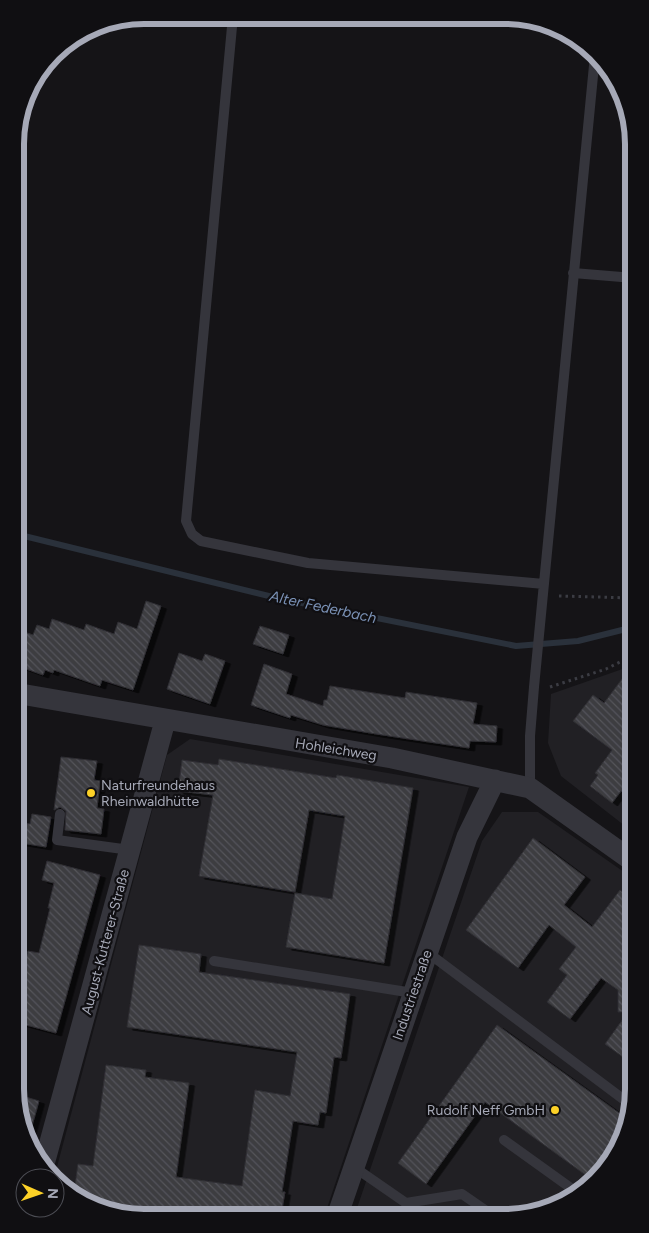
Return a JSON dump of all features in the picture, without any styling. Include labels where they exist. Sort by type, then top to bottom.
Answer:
[{"type":"street","name":"Hohleichweg","points":[[24,695],[165,721],[392,758],[530,788],[625,856]]},
{"type":"street","name":"August-Kutterer-Straße","points":[[46,1158],[165,721]]},
{"type":"street","name":"Industriestraße","points":[[340,1209],[467,837],[495,780]]},
{"type":"lane","points":[[231,24],[186,521],[192,534],[201,541],[308,563],[544,584]]},
{"type":"lane","points":[[530,788],[530,736],[594,64]]},
{"type":"lane","points":[[573,272],[625,277]]},
{"type":"lane","points":[[60,814],[57,840],[130,850]]},
{"type":"lane","points":[[427,952],[624,1101]]},
{"type":"lane","points":[[214,961],[413,993]]},
{"type":"lane","points":[[504,1140],[572,1189]]},
{"type":"lane","points":[[354,1167],[406,1203],[462,1194],[484,1209]]},
{"type":"path","points":[[543,595],[625,598]]},
{"type":"path","points":[[535,683],[553,687],[606,669],[625,660]]},
{"type":"shaded area","points":[[625,668],[625,826],[561,776],[548,743],[551,694]]},
{"type":"shaded area","points":[[190,739],[469,787],[327,1209],[128,1208],[98,1200],[84,1193],[65,1179],[65,1168],[57,1168],[167,755]]},
{"type":"shaded area","points":[[502,812],[538,812],[625,873],[625,1097],[616,1135],[600,1162],[584,1179],[572,1189],[544,1203],[528,1207],[505,1209],[357,1209],[482,841]]},
{"type":"building","points":[[146,601],[161,606],[133,690],[102,680],[100,686],[54,670],[53,673],[45,670],[43,675],[24,668],[24,632],[33,635],[37,625],[49,629],[52,619],[84,630],[86,624],[114,634],[118,622],[137,629]]},
{"type":"building","points":[[260,626],[289,635],[283,654],[253,644]]},
{"type":"building","points":[[179,653],[202,661],[205,654],[225,661],[210,704],[167,689]]},
{"type":"building","points":[[264,664],[292,674],[286,694],[323,706],[324,700],[327,700],[330,686],[405,698],[406,692],[477,703],[473,724],[497,726],[496,742],[470,741],[469,748],[376,734],[323,725],[291,715],[290,718],[251,705]]},
{"type":"building","points":[[625,675],[625,792],[621,791],[612,803],[590,786],[598,775],[595,773],[612,750],[573,721],[593,695],[604,703]]},
{"type":"building","points":[[61,757],[97,761],[94,780],[100,781],[97,808],[104,809],[101,834],[65,830],[66,811],[60,807],[54,810]]},
{"type":"building","points":[[219,759],[336,778],[337,775],[413,788],[384,963],[286,947],[295,893],[332,899],[345,816],[309,810],[295,892],[199,876],[213,795],[178,791],[182,760],[218,765]]},
{"type":"building","points":[[32,814],[51,817],[46,847],[24,843],[24,823],[30,824]]},
{"type":"building","points":[[533,838],[585,877],[564,905],[592,927],[620,890],[625,894],[625,1012],[618,1012],[618,990],[601,978],[570,1019],[547,1002],[567,975],[559,969],[576,947],[549,925],[518,968],[466,930]]},
{"type":"building","points":[[47,861],[100,875],[56,1033],[24,1024],[24,965],[28,951],[39,953],[54,883],[42,880]]},
{"type":"building","points":[[139,945],[201,954],[199,972],[350,994],[341,1058],[334,1057],[326,1113],[320,1112],[318,1125],[293,1121],[282,1192],[285,1192],[282,1209],[128,1208],[98,1200],[75,1187],[78,1164],[93,1166],[106,1065],[146,1070],[145,1077],[189,1083],[176,1177],[242,1186],[255,1090],[290,1096],[297,1052],[127,1027]]},
{"type":"building","points":[[625,1016],[625,1058],[605,1044]]},
{"type":"building","name":"Rudolf Neff GmbH","points":[[497,1025],[622,1115],[616,1135],[609,1149],[587,1176],[485,1102],[426,1184],[398,1163]]},
{"type":"building","points":[[24,1096],[39,1101],[31,1130]]},
{"type":"waterway","name":"Alter Federbach","points":[[24,536],[277,598],[516,646],[578,641],[625,629]]},
{"type":"place","name":"Naturfreundehaus Rheinwaldhütte","points":[[91,793]]},
{"type":"place","name":"Rudolf Neff GmbH","points":[[555,1110]]}]
